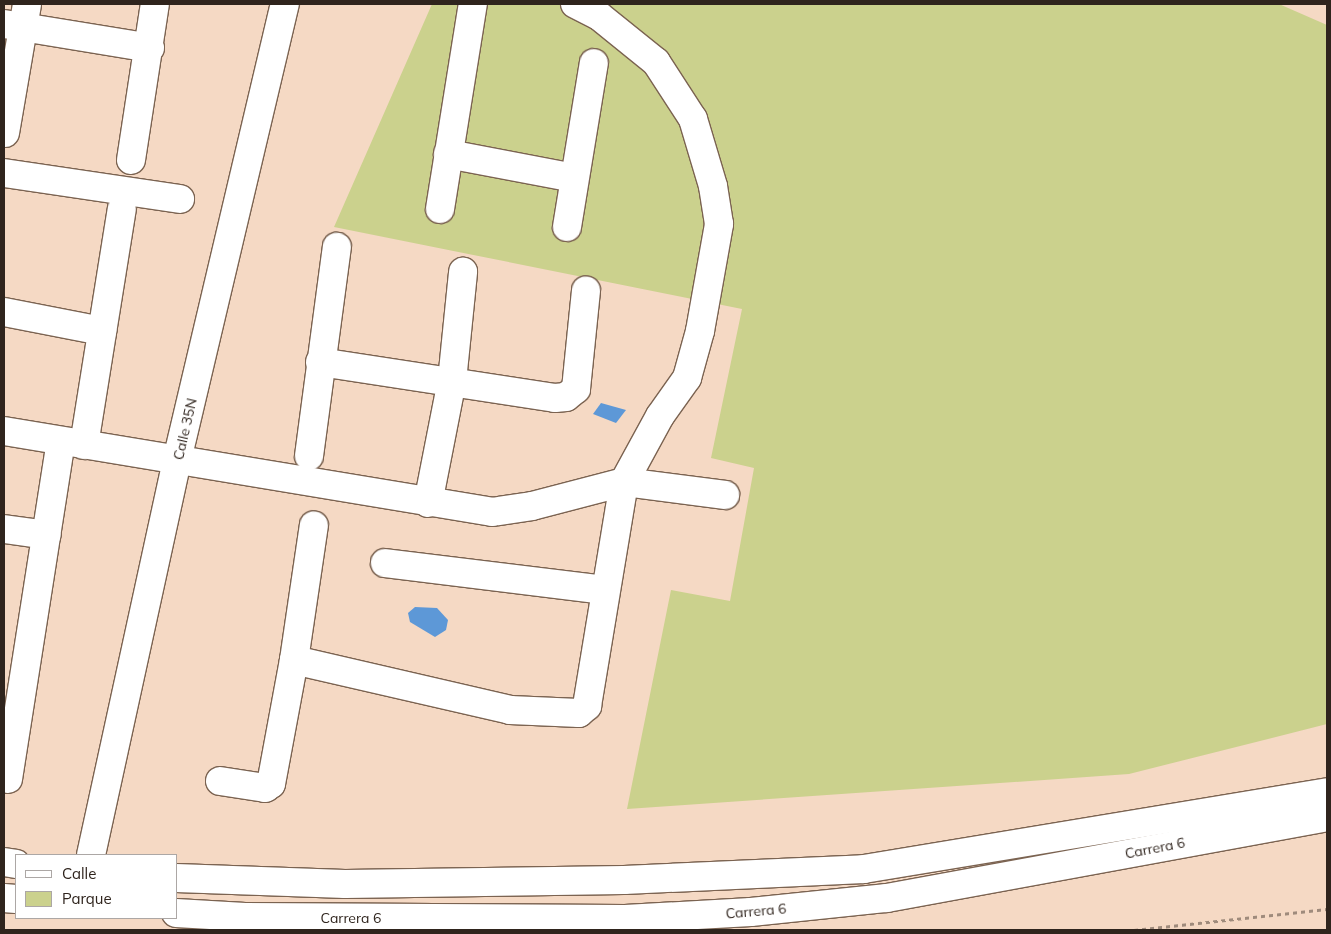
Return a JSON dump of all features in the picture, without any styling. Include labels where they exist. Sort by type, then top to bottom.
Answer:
[{"type":"street","points":[[131,160],[150,48],[155,4]]},
{"type":"street","name":"Calle 35N","points":[[91,854],[177,460],[285,4]]},
{"type":"street","points":[[440,209],[473,4]]},
{"type":"street","points":[[294,660],[510,710],[579,713],[587,706],[624,482],[660,416],[687,378],[700,331],[719,224],[713,186],[693,119],[656,62],[606,22],[575,4]]},
{"type":"street","points":[[5,133],[18,18],[150,48]]},
{"type":"street","points":[[567,227],[594,63]]},
{"type":"street","points":[[448,154],[574,178]]},
{"type":"street","points":[[4,173],[180,199]]},
{"type":"street","points":[[8,779],[47,535],[102,331],[122,209]]},
{"type":"street","points":[[309,456],[320,362],[337,247]]},
{"type":"street","points":[[428,503],[452,381],[463,272]]},
{"type":"street","points":[[320,362],[555,398],[566,397],[576,389],[586,291]]},
{"type":"street","points":[[4,312],[102,331]]},
{"type":"street","points":[[4,431],[428,503],[492,512],[532,506],[624,482],[725,495]]},
{"type":"street","points":[[220,781],[265,788],[271,784],[294,660],[314,525]]},
{"type":"street","points":[[4,529],[47,535]]},
{"type":"street","points":[[385,563],[605,590]]},
{"type":"street","name":"Carrera 6","points":[[178,878],[345,884],[624,880],[864,869],[1327,792]]},
{"type":"street","name":"Carrera 6","points":[[178,913],[245,917],[625,920],[751,912],[887,898],[1327,817]]},
{"type":"street","points":[[624,880],[625,920]]},
{"type":"path","points":[[1134,930],[1327,909]]},
{"type":"green space","points":[[432,4],[1279,4],[1327,25],[1327,724],[1129,774],[627,809],[671,590],[730,601],[754,468],[711,458],[742,309],[334,227]]},
{"type":"water","points":[[601,403],[626,410],[616,423],[593,414]]},
{"type":"water","points":[[415,607],[437,608],[448,620],[446,630],[435,637],[410,622],[408,613]]}]
